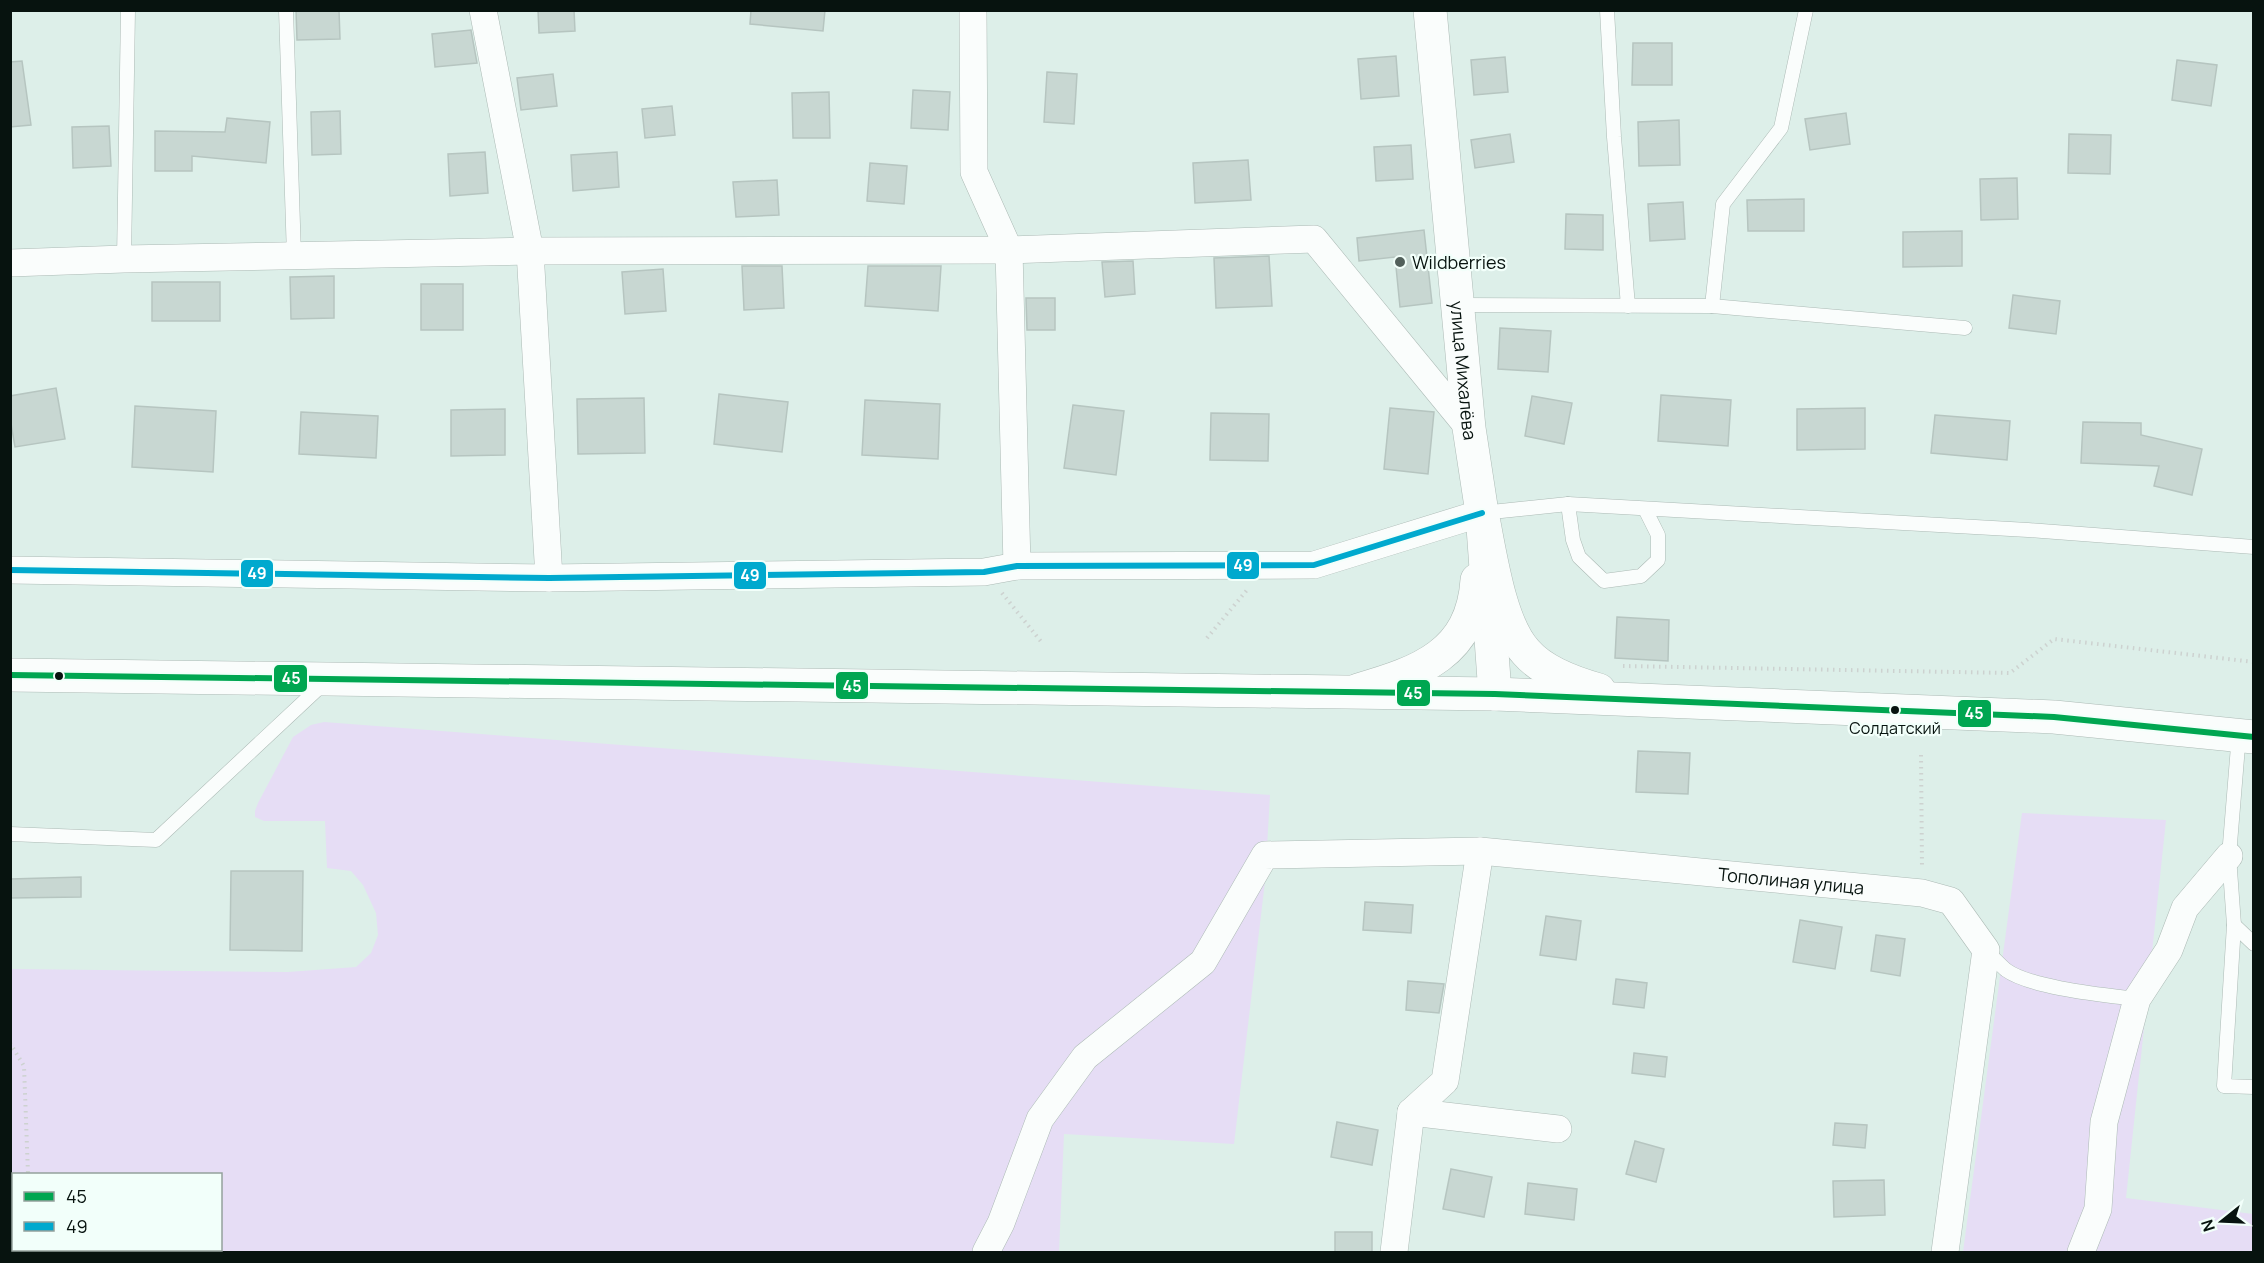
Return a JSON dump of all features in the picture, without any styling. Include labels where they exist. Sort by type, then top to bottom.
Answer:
[{"type":"main road","name":"улица Михалёва","points":[[1431,10],[1469,428],[1482,513],[1496,694]]},
{"type":"main road","points":[[1350,692],[1421,668],[1450,649],[1468,622],[1477,587],[1482,513]]},
{"type":"main road","points":[[1482,513],[1508,624],[1526,652],[1550,670],[1584,686],[1632,699]]},
{"type":"main road","points":[[10,675],[1496,694],[2054,717],[2246,735]]},
{"type":"street","points":[[483,10],[530,251],[549,578]]},
{"type":"street","points":[[973,10],[974,172],[1009,250],[1017,566]]},
{"type":"street","points":[[10,263],[530,251],[1009,250],[1314,239],[1469,428]]},
{"type":"street","points":[[10,570],[549,578],[984,572],[1017,566],[1269,566],[1314,564],[1482,513]]},
{"type":"street","points":[[1394,1252],[1412,1112],[1445,1081],[1480,851]]},
{"type":"street","name":"Тополиная улица","points":[[986,1252],[1002,1223],[1040,1119],[1085,1057],[1203,962],[1265,855],[1480,851],[1922,892],[1951,901],[1986,950]]},
{"type":"street","points":[[2081,1252],[2098,1209],[2104,1122],[2137,999],[2169,950],[2185,908],[2229,856]]},
{"type":"street","points":[[1946,1252],[1986,950]]},
{"type":"street","points":[[1412,1112],[1558,1129]]},
{"type":"lane","points":[[124,259],[128,10]]},
{"type":"lane","points":[[286,10],[294,256]]},
{"type":"lane","points":[[1606,10],[1628,306]]},
{"type":"lane","points":[[1712,306],[1723,204],[1781,128],[1806,10]]},
{"type":"lane","points":[[1457,305],[1712,306],[1965,328]]},
{"type":"lane","points":[[1482,513],[1568,504],[2016,529],[2253,547]]},
{"type":"lane","points":[[1568,504],[1573,540],[1579,557],[1604,581],[1641,576],[1658,560],[1658,535],[1645,509]]},
{"type":"lane","points":[[10,834],[156,840],[329,679]]},
{"type":"lane","points":[[2246,735],[2229,856],[2234,925],[2224,1086],[2253,1087]]},
{"type":"lane","points":[[2234,925],[2253,944]]},
{"type":"lane","points":[[1986,950],[2008,971],[2034,981],[2080,992],[2137,999]]},
{"type":"path","points":[[1207,638],[1269,566]]},
{"type":"path","points":[[984,572],[1043,644]]},
{"type":"path","points":[[1623,666],[2010,673],[2054,639],[2253,662]]},
{"type":"path","points":[[1921,755],[1922,892]]},
{"type":"path","points":[[10,1042],[24,1066],[28,1173]]},
{"type":"shaded area","points":[[324,722],[1270,795],[1265,881],[1234,1144],[1064,1134],[1059,1252],[11,1252],[11,969],[288,972],[356,967],[371,953],[378,935],[376,913],[363,885],[351,871],[327,868],[325,821],[264,821],[255,817],[258,803],[293,737],[311,725]]},
{"type":"shaded area","points":[[2022,813],[2166,820],[2126,1198],[2253,1214],[2253,1252],[1963,1252]]},
{"type":"building","points":[[296,10],[339,10],[340,39],[297,40]]},
{"type":"building","points":[[538,10],[574,10],[575,31],[539,33]]},
{"type":"building","points":[[751,10],[825,10],[823,31],[750,24]]},
{"type":"building","points":[[471,30],[477,63],[435,67],[432,34]]},
{"type":"building","points":[[1633,43],[1672,43],[1672,85],[1632,85]]},
{"type":"building","points":[[1396,56],[1399,96],[1361,99],[1358,59]]},
{"type":"building","points":[[1505,57],[1508,92],[1474,95],[1471,60]]},
{"type":"building","points":[[2177,60],[2217,65],[2211,106],[2172,100]]},
{"type":"building","points":[[22,61],[31,125],[10,127],[10,62]]},
{"type":"building","points":[[1047,72],[1077,74],[1074,124],[1044,122]]},
{"type":"building","points":[[553,74],[557,106],[521,110],[517,78]]},
{"type":"building","points":[[913,90],[950,92],[948,130],[911,128]]},
{"type":"building","points":[[829,92],[830,138],[793,138],[792,93]]},
{"type":"building","points":[[672,106],[675,135],[645,138],[642,109]]},
{"type":"building","points":[[340,111],[341,154],[312,155],[311,112]]},
{"type":"building","points":[[1846,113],[1850,144],[1810,150],[1805,119]]},
{"type":"building","points":[[227,118],[270,122],[266,163],[192,156],[192,171],[155,171],[155,131],[225,132]]},
{"type":"building","points":[[1679,120],[1680,165],[1639,166],[1638,122]]},
{"type":"building","points":[[109,126],[111,166],[73,168],[72,127]]},
{"type":"building","points":[[1510,134],[1514,162],[1475,168],[1471,140]]},
{"type":"building","points":[[2069,134],[2111,135],[2110,174],[2068,173]]},
{"type":"building","points":[[1411,145],[1413,179],[1376,181],[1374,147]]},
{"type":"building","points":[[485,152],[488,193],[450,196],[448,154]]},
{"type":"building","points":[[617,152],[619,187],[573,191],[571,155]]},
{"type":"building","points":[[1248,160],[1251,200],[1195,203],[1193,163]]},
{"type":"building","points":[[870,163],[907,166],[904,204],[867,201]]},
{"type":"building","points":[[2017,178],[2018,219],[1981,220],[1980,179]]},
{"type":"building","points":[[777,180],[779,215],[736,217],[733,182]]},
{"type":"building","points":[[1804,199],[1804,231],[1748,231],[1747,200]]},
{"type":"building","points":[[1683,202],[1685,239],[1650,241],[1648,204]]},
{"type":"building","points":[[1566,214],[1603,215],[1603,250],[1565,249]]},
{"type":"building","points":[[1424,230],[1432,303],[1400,307],[1395,257],[1359,261],[1357,238]]},
{"type":"building","points":[[1962,231],[1962,266],[1903,267],[1903,232]]},
{"type":"building","points":[[1269,256],[1272,306],[1216,308],[1214,258]]},
{"type":"building","points":[[1133,261],[1135,294],[1105,297],[1102,262]]},
{"type":"building","points":[[742,266],[782,266],[784,308],[744,310]]},
{"type":"building","points":[[868,266],[941,266],[938,311],[865,306]]},
{"type":"building","points":[[663,269],[666,311],[625,314],[622,272]]},
{"type":"building","points":[[334,276],[334,318],[291,319],[290,277]]},
{"type":"building","points":[[152,282],[220,282],[220,321],[152,321]]},
{"type":"building","points":[[421,284],[463,284],[463,330],[421,330]]},
{"type":"building","points":[[2013,295],[2060,301],[2056,334],[2009,328]]},
{"type":"building","points":[[1026,298],[1055,298],[1055,330],[1027,330]]},
{"type":"building","points":[[1500,328],[1551,331],[1548,372],[1498,369]]},
{"type":"building","points":[[56,388],[65,439],[15,447],[10,418],[10,396]]},
{"type":"building","points":[[719,394],[788,402],[782,452],[714,444]]},
{"type":"building","points":[[1661,395],[1731,400],[1728,446],[1658,441]]},
{"type":"building","points":[[1532,396],[1572,403],[1564,444],[1525,436]]},
{"type":"building","points":[[644,398],[645,453],[578,454],[577,399]]},
{"type":"building","points":[[865,400],[940,404],[938,459],[862,455]]},
{"type":"building","points":[[1073,405],[1124,411],[1116,475],[1064,468]]},
{"type":"building","points":[[135,406],[216,411],[213,472],[132,467]]},
{"type":"building","points":[[1390,408],[1434,412],[1428,474],[1384,469]]},
{"type":"building","points":[[1865,408],[1865,449],[1797,450],[1797,409]]},
{"type":"building","points":[[505,409],[505,455],[451,456],[451,410]]},
{"type":"building","points":[[301,412],[378,416],[376,458],[299,454]]},
{"type":"building","points":[[1211,413],[1269,414],[1268,461],[1210,460]]},
{"type":"building","points":[[1935,415],[2010,421],[2007,460],[1931,453]]},
{"type":"building","points":[[2083,422],[2141,423],[2141,435],[2202,449],[2192,495],[2154,486],[2159,466],[2081,463]]},
{"type":"building","points":[[1617,617],[1669,620],[1668,661],[1615,658]]},
{"type":"building","points":[[1638,751],[1690,753],[1688,794],[1636,792]]},
{"type":"building","points":[[231,871],[303,871],[302,951],[230,950]]},
{"type":"building","points":[[81,877],[81,897],[10,898],[10,879]]},
{"type":"building","points":[[1365,902],[1413,905],[1411,933],[1363,930]]},
{"type":"building","points":[[1546,916],[1581,921],[1576,960],[1540,955]]},
{"type":"building","points":[[1800,920],[1842,927],[1835,969],[1793,962]]},
{"type":"building","points":[[1876,935],[1905,939],[1900,976],[1871,971]]},
{"type":"building","points":[[1616,979],[1647,983],[1644,1008],[1613,1004]]},
{"type":"building","points":[[1408,981],[1444,984],[1439,1013],[1406,1010]]},
{"type":"building","points":[[1634,1053],[1667,1057],[1665,1077],[1632,1073]]},
{"type":"building","points":[[1337,1122],[1378,1130],[1372,1165],[1331,1157]]},
{"type":"building","points":[[1835,1123],[1867,1125],[1865,1148],[1833,1145]]},
{"type":"building","points":[[1635,1141],[1664,1149],[1656,1182],[1626,1174]]},
{"type":"building","points":[[1451,1169],[1492,1177],[1484,1217],[1443,1209]]},
{"type":"building","points":[[1884,1180],[1885,1215],[1834,1217],[1833,1181]]},
{"type":"building","points":[[1528,1183],[1577,1189],[1574,1220],[1525,1214]]},
{"type":"building","points":[[1335,1232],[1372,1232],[1372,1252],[1335,1252]]},
{"type":"transit line","name":"49","points":[[10,570],[549,578],[984,572],[1017,566],[1314,565],[1482,513]]},
{"type":"transit line","name":"45","points":[[10,675],[1495,694],[2054,717],[2254,737]]},
{"type":"place","name":"Wildberries","points":[[1400,262]]},
{"type":"place","name":"Солдатский","points":[[1895,710]]}]
